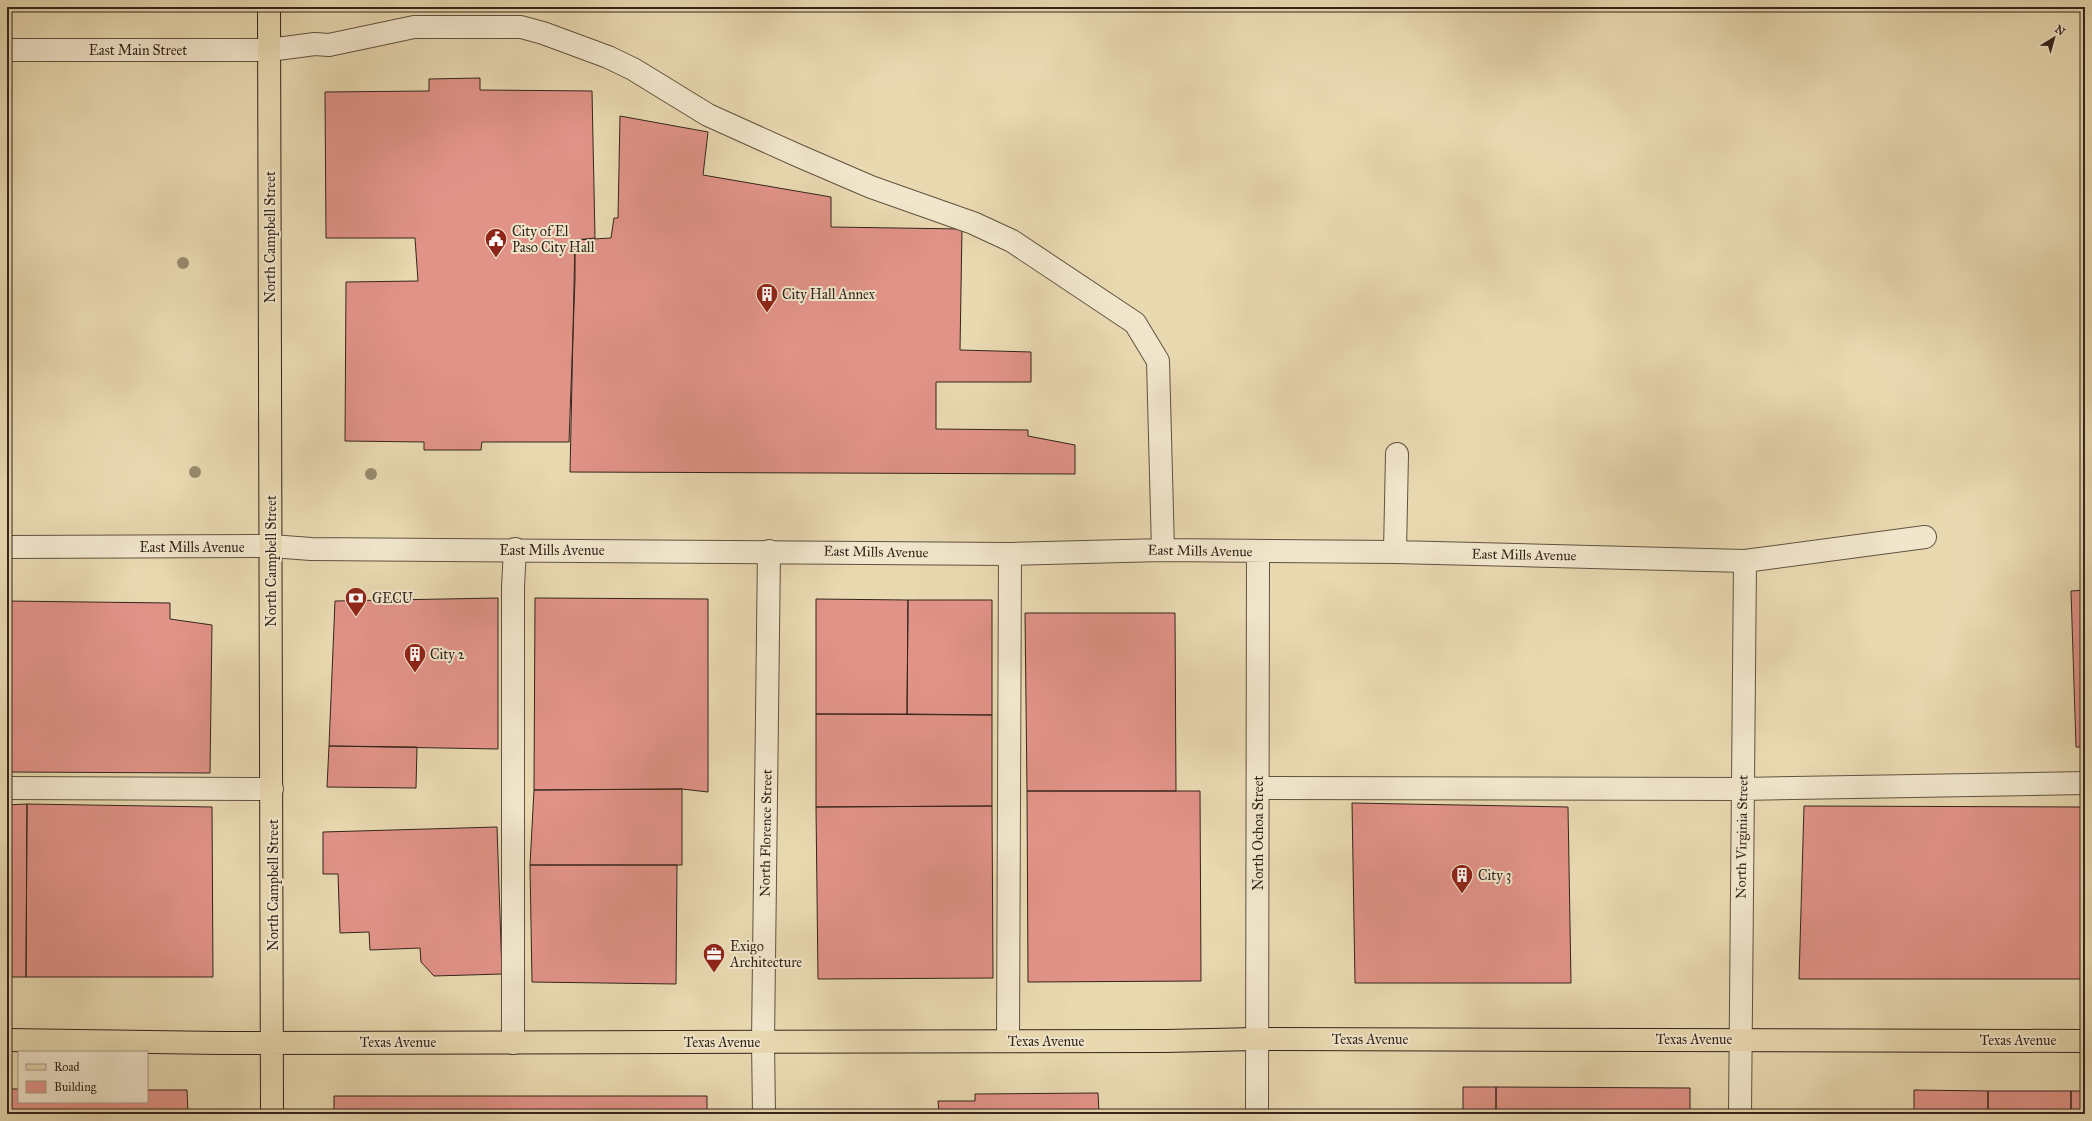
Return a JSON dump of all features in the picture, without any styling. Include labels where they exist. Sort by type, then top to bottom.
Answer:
[{"type":"main road","name":"North Campbell Street","points":[[269,7],[274,1043],[272,1114]]},
{"type":"main road","name":"Texas Avenue","points":[[7,1040],[274,1043],[1164,1041],[1256,1038],[2085,1041]]},
{"type":"street","name":"East Main Street","points":[[7,50],[269,50],[315,44],[329,45],[414,27],[521,27],[608,57],[633,69],[708,115],[798,156],[871,186],[973,223],[1012,241],[1135,323],[1158,361],[1163,550]]},
{"type":"street","points":[[1395,552],[1397,454]]},
{"type":"street","name":"East Mills Avenue","points":[[7,547],[271,546],[319,549],[515,549],[1010,554],[1163,550],[1395,552],[1745,560],[1925,537]]},
{"type":"street","points":[[513,1043],[513,586],[515,549]]},
{"type":"street","name":"North Florence Street","points":[[764,1114],[763,1042],[769,551]]},
{"type":"street","name":"North Ochoa Street","points":[[1257,1114],[1256,1038],[1259,788],[1258,552]]},
{"type":"street","points":[[1008,1041],[1010,554]]},
{"type":"street","name":"North Virginia Street","points":[[1740,1114],[1739,1039],[1745,560]]},
{"type":"street","points":[[1259,788],[1742,789],[2085,783]]},
{"type":"street","points":[[7,788],[272,789]]},
{"type":"building","name":"City of El Paso City Hall","points":[[480,78],[480,90],[592,91],[595,238],[575,240],[569,442],[482,442],[481,450],[424,450],[424,442],[345,441],[346,282],[418,281],[415,238],[326,238],[325,92],[429,91],[429,79]]},
{"type":"building","name":"City Hall Annex","points":[[620,116],[708,132],[703,175],[831,197],[831,227],[962,229],[960,350],[1031,352],[1031,382],[936,382],[936,429],[1028,430],[1028,436],[1075,445],[1075,474],[570,472],[575,240],[611,238],[614,218],[618,218]]},
{"type":"building","points":[[2085,590],[2085,747],[2076,747],[2071,591]]},
{"type":"building","name":"City 2","points":[[498,598],[498,749],[329,746],[335,601]]},
{"type":"building","points":[[535,598],[708,599],[708,792],[682,789],[534,790]]},
{"type":"building","points":[[816,599],[908,600],[907,714],[816,714]]},
{"type":"building","points":[[908,600],[992,600],[992,715],[907,714]]},
{"type":"building","points":[[7,601],[170,603],[170,619],[212,625],[210,773],[7,772]]},
{"type":"building","points":[[1025,613],[1175,613],[1176,791],[1027,791]]},
{"type":"building","points":[[816,714],[992,715],[992,806],[816,807]]},
{"type":"building","points":[[329,746],[417,747],[416,788],[327,787]]},
{"type":"building","points":[[682,789],[682,865],[530,865],[534,790]]},
{"type":"building","points":[[1027,791],[1200,791],[1201,981],[1028,982]]},
{"type":"building","name":"City 3","points":[[1352,803],[1568,807],[1571,983],[1355,983]]},
{"type":"building","points":[[27,804],[26,977],[7,977],[7,805]]},
{"type":"building","points":[[27,804],[212,807],[213,977],[26,977]]},
{"type":"building","points":[[992,806],[993,978],[818,979],[816,807]]},
{"type":"building","points":[[1804,806],[2085,807],[2085,979],[1799,979]]},
{"type":"building","points":[[497,827],[502,974],[434,976],[421,962],[420,948],[370,950],[369,932],[340,933],[338,874],[323,874],[323,832]]},
{"type":"building","points":[[530,865],[677,865],[676,984],[532,982]]},
{"type":"building","points":[[1463,1087],[1496,1087],[1496,1114],[1463,1114]]},
{"type":"building","points":[[1496,1087],[1690,1088],[1690,1114],[1496,1114]]},
{"type":"building","points":[[7,1089],[18,1089],[18,1103],[148,1103],[148,1090],[187,1090],[188,1114],[7,1114]]},
{"type":"building","points":[[1914,1090],[1988,1091],[1988,1114],[1914,1114]]},
{"type":"building","points":[[1988,1091],[2071,1091],[2071,1114],[1988,1114]]},
{"type":"building","points":[[2071,1091],[2085,1091],[2085,1114],[2071,1114]]},
{"type":"building","points":[[1098,1093],[1099,1112],[1083,1114],[934,1114],[939,1113],[938,1101],[975,1101],[975,1094]]},
{"type":"building","points":[[334,1096],[707,1096],[707,1114],[334,1114]]},
{"type":"place","name":"City of El Paso City Hall","points":[[496,258]]},
{"type":"place","name":"City Hall Annex","points":[[767,314]]},
{"type":"place","name":"GECU","points":[[356,618]]},
{"type":"place","name":"City 2","points":[[415,674]]},
{"type":"place","name":"City 3","points":[[1462,894]]},
{"type":"place","name":"Exigo Architecture","points":[[714,974]]}]
